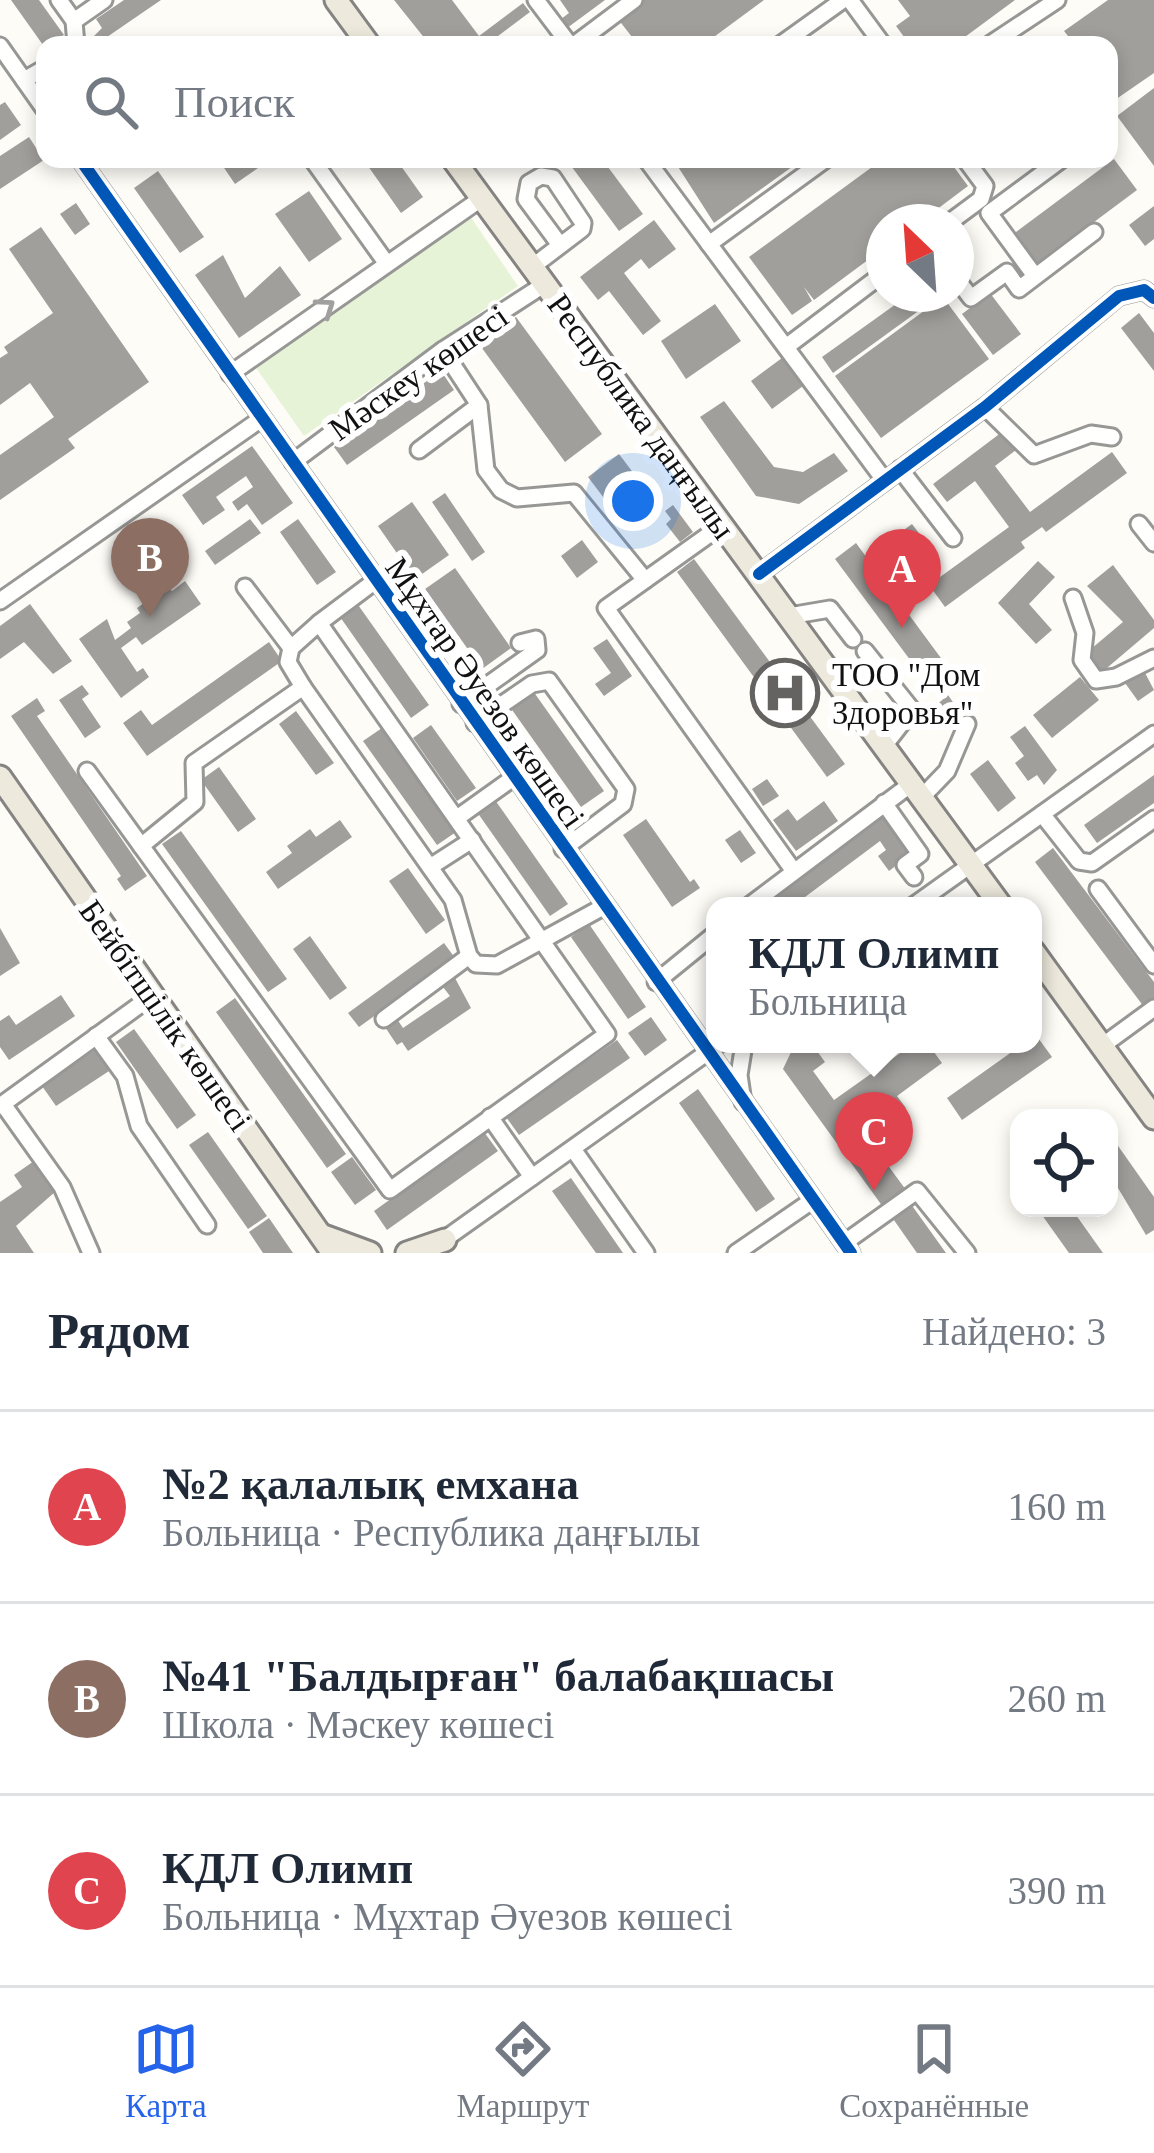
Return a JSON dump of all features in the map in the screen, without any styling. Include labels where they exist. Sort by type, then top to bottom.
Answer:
[{"type":"main road","points":[[336,0],[362,36]]},
{"type":"main road","name":"Республика даңғылы","points":[[460,168],[994,897]]},
{"type":"main road","name":"Бейбітшілік көшесі","points":[[0,777],[327,1244]]},
{"type":"main road","points":[[1042,963],[1154,1118]]},
{"type":"main road","points":[[327,1244],[370,1253]]},
{"type":"main road","points":[[406,1253],[435,1246]]},
{"type":"street","points":[[58,0],[74,21],[75,36]]},
{"type":"street","points":[[74,21],[104,0]]},
{"type":"street","points":[[536,0],[565,36]]},
{"type":"street","points":[[584,36],[634,0]]},
{"type":"street","points":[[793,36],[847,0],[876,36]]},
{"type":"street","points":[[1003,36],[1058,0]]},
{"type":"street","points":[[0,46],[36,97]]},
{"type":"street","points":[[24,80],[36,73]]},
{"type":"street","name":"Мұхтар Әуезов көшесі","points":[[86,168],[656,982],[706,1040]]},
{"type":"street","points":[[319,168],[386,264]]},
{"type":"street","points":[[653,168],[885,481]]},
{"type":"street","points":[[709,244],[814,168]]},
{"type":"street","points":[[972,168],[985,186],[984,206],[1035,276]]},
{"type":"street","points":[[974,211],[1047,168]]},
{"type":"street","points":[[230,374],[482,198]]},
{"type":"street","points":[[974,296],[1007,272],[1019,289],[1094,232]]},
{"type":"street","name":"Мәскеу көшесі","points":[[293,462],[538,276],[560,245]]},
{"type":"street","points":[[786,347],[866,286]]},
{"type":"street","points":[[759,574],[985,406],[1119,296],[1144,290],[1154,298]]},
{"type":"street","points":[[443,350],[479,405],[486,470],[501,490],[517,498],[574,494],[645,580]]},
{"type":"street","points":[[419,450],[479,405]]},
{"type":"street","points":[[985,406],[1034,454],[1091,434],[1112,437]]},
{"type":"street","points":[[0,601],[261,419]]},
{"type":"street","points":[[900,469],[953,538]]},
{"type":"street","points":[[1139,524],[1154,543]]},
{"type":"street","points":[[721,526],[606,608],[793,870]]},
{"type":"street","points":[[376,581],[291,648],[288,662],[453,899],[469,956],[476,964],[496,964],[603,907]]},
{"type":"street","points":[[245,587],[291,648]]},
{"type":"street","points":[[1073,598],[1085,633],[1082,660],[1096,680],[1116,677],[1154,658]]},
{"type":"street","points":[[789,616],[830,609],[912,710],[884,746]]},
{"type":"street","points":[[87,771],[390,1190],[607,1034],[319,623]]},
{"type":"street","points":[[461,704],[537,650],[536,639],[520,643]]},
{"type":"street","points":[[475,723],[532,684],[549,681],[626,789],[622,804],[562,849]]},
{"type":"street","points":[[141,845],[195,802],[194,763],[303,687]]},
{"type":"street","points":[[760,897],[884,803],[916,791],[947,771],[967,724]]},
{"type":"street","points":[[926,897],[1154,734]]},
{"type":"street","points":[[457,818],[513,778]]},
{"type":"street","points":[[884,803],[920,854],[905,865],[914,877]]},
{"type":"street","points":[[1042,814],[1079,861],[1092,863],[1154,819]]},
{"type":"street","points":[[430,867],[472,840]]},
{"type":"street","points":[[1098,889],[1154,965]]},
{"type":"street","points":[[656,982],[706,941]]},
{"type":"street","points":[[384,1019],[469,956]]},
{"type":"street","points":[[91,1253],[62,1187],[1,1105],[152,996]]},
{"type":"street","points":[[1102,1046],[1154,1008]]},
{"type":"street","points":[[96,1036],[125,1076],[139,1126],[207,1225]]},
{"type":"street","points":[[435,1246],[706,1053]]},
{"type":"street","name":"Мұхтар Әуезов көшесі","points":[[716,1053],[744,1106],[848,1248]]},
{"type":"street","points":[[743,1053],[739,1075],[744,1106]]},
{"type":"street","points":[[490,1117],[532,1177]]},
{"type":"street","points":[[573,1149],[646,1253]]},
{"type":"street","points":[[848,1248],[917,1191],[967,1253]]},
{"type":"street","points":[[736,1253],[813,1200]]},
{"type":"green space","points":[[470,216],[518,286],[304,436],[254,365]]},
{"type":"building","points":[[11,0],[39,0],[64,35],[37,36]]},
{"type":"building","points":[[124,0],[161,0],[108,36],[94,36],[102,28],[96,19]]},
{"type":"building","points":[[394,0],[452,0],[479,36],[423,36]]},
{"type":"building","points":[[560,0],[605,0],[563,31],[557,22],[569,13]]},
{"type":"building","points":[[644,0],[764,0],[715,36],[631,36],[618,19]]},
{"type":"building","points":[[898,0],[1015,0],[966,36],[903,36],[896,26],[910,16]]},
{"type":"building","points":[[1108,0],[1154,0],[1154,73],[1118,98],[1118,36],[1068,36],[1064,31]]},
{"type":"building","points":[[523,3],[530,12],[498,36],[479,36]]},
{"type":"building","points":[[1154,88],[1154,166],[1118,117]]},
{"type":"building","points":[[5,102],[21,125],[0,140],[0,105]]},
{"type":"building","points":[[29,137],[36,148],[36,165],[0,189],[0,156]]},
{"type":"building","points":[[1118,164],[1137,190],[1035,266],[1012,235],[1102,168]]},
{"type":"building","points":[[224,168],[258,168],[235,184]]},
{"type":"building","points":[[369,168],[402,168],[423,197],[401,213]]},
{"type":"building","points":[[573,168],[609,168],[643,214],[619,231]]},
{"type":"building","points":[[679,168],[790,168],[714,223]]},
{"type":"building","points":[[871,168],[955,168],[968,186],[944,204],[866,204],[866,261],[814,300],[804,287],[812,301],[792,315],[749,257]]},
{"type":"building","points":[[158,171],[204,237],[180,253],[134,188]]},
{"type":"building","points":[[309,191],[342,239],[309,262],[275,214]]},
{"type":"building","points":[[76,203],[90,224],[75,235],[60,214]]},
{"type":"building","points":[[1154,206],[1154,239],[1145,246],[1129,225]]},
{"type":"building","points":[[654,220],[676,249],[649,269],[641,259],[624,273],[661,321],[643,335],[609,291],[598,300],[580,277]]},
{"type":"building","points":[[41,227],[149,382],[68,439],[75,448],[0,500],[0,455],[54,417],[30,383],[0,405],[0,358],[8,353],[4,347],[53,313],[9,249]]},
{"type":"building","points":[[223,255],[245,298],[280,266],[301,295],[239,338],[195,275]]},
{"type":"building","points":[[990,293],[1021,334],[993,355],[962,314],[974,312],[974,305]]},
{"type":"building","points":[[715,304],[741,341],[686,379],[661,341]]},
{"type":"building","points":[[885,312],[917,312],[833,373],[822,357]]},
{"type":"building","points":[[922,312],[954,312],[989,359],[881,438],[835,376]]},
{"type":"building","points":[[1139,313],[1154,333],[1154,371],[1121,328]]},
{"type":"building","points":[[516,317],[602,434],[565,462],[479,344]]},
{"type":"building","points":[[782,358],[803,386],[772,409],[751,381]]},
{"type":"building","points":[[441,371],[454,390],[347,465],[334,447]]},
{"type":"building","points":[[724,401],[774,467],[803,472],[834,453],[848,471],[799,504],[756,496],[700,417]]},
{"type":"building","points":[[1002,432],[1016,450],[995,466],[1030,512],[1112,452],[1127,473],[1046,532],[1042,527],[1021,542],[1025,548],[945,607],[929,585],[1009,527],[975,481],[947,502],[933,484]]},
{"type":"building","points":[[252,446],[293,503],[262,525],[247,504],[238,511],[232,502],[253,487],[246,476],[216,497],[225,510],[203,525],[182,495]]},
{"type":"building","points":[[619,454],[653,499],[622,522],[588,477]]},
{"type":"building","points":[[445,493],[485,552],[472,561],[432,502]]},
{"type":"building","points":[[412,502],[449,555],[415,579],[378,526]]},
{"type":"building","points":[[673,505],[693,532],[680,542],[666,524],[671,519],[665,511]]},
{"type":"building","points":[[250,519],[261,533],[215,565],[205,551]]},
{"type":"building","points":[[298,519],[336,572],[317,585],[280,532]]},
{"type":"building","points":[[912,524],[930,548],[901,570],[883,545]]},
{"type":"building","points":[[582,540],[598,562],[577,578],[561,556]]},
{"type":"building","points":[[856,543],[952,673],[931,688],[835,559]]},
{"type":"building","points":[[694,559],[845,764],[827,777],[677,572]]},
{"type":"building","points":[[1038,561],[1055,577],[1029,604],[1052,630],[1036,644],[998,603]]},
{"type":"building","points":[[1113,565],[1154,620],[1154,628],[1101,673],[1085,654],[1123,622],[1087,586]]},
{"type":"building","points":[[455,568],[511,648],[482,669],[425,589]]},
{"type":"building","points":[[185,581],[201,604],[142,645],[136,637],[121,648],[137,672],[143,668],[149,677],[121,698],[79,639],[107,619],[115,640],[131,628],[127,622],[140,613],[137,608],[168,586],[172,591]]},
{"type":"building","points":[[356,602],[429,705],[411,718],[338,614]]},
{"type":"building","points":[[30,604],[72,661],[53,674],[24,642],[0,659],[0,626]]},
{"type":"building","points":[[607,639],[632,676],[604,696],[595,684],[611,673],[593,648]]},
{"type":"building","points":[[269,642],[282,661],[147,756],[123,723],[141,710],[152,725]]},
{"type":"building","points":[[1143,669],[1154,690],[1138,701],[1125,683]]},
{"type":"building","points":[[1080,677],[1099,700],[1052,738],[1033,715]]},
{"type":"building","points":[[82,685],[89,694],[82,699],[101,727],[85,738],[59,700]]},
{"type":"building","points":[[533,691],[604,791],[581,807],[510,707]]},
{"type":"building","points":[[948,695],[957,708],[934,725],[926,714]]},
{"type":"building","points":[[37,698],[45,711],[37,716],[147,876],[125,891],[117,879],[121,876],[11,716]]},
{"type":"building","points":[[296,711],[334,763],[316,775],[279,724]]},
{"type":"building","points":[[431,725],[476,788],[457,801],[413,738]]},
{"type":"building","points":[[1025,726],[1057,770],[1044,785],[1037,775],[1028,781],[1015,763],[1024,756],[1010,737]]},
{"type":"building","points":[[382,728],[456,832],[437,845],[363,741]]},
{"type":"building","points":[[988,760],[1016,798],[998,812],[970,774]]},
{"type":"building","points":[[219,767],[256,819],[238,832],[201,780]]},
{"type":"building","points":[[1154,775],[1154,803],[1097,843],[1084,825]]},
{"type":"building","points":[[767,779],[779,796],[763,806],[752,789]]},
{"type":"building","points":[[495,800],[568,904],[550,916],[477,812]]},
{"type":"building","points":[[824,801],[838,821],[796,851],[773,820],[788,809],[797,821]]},
{"type":"building","points":[[882,814],[911,854],[889,871],[878,856],[886,850],[880,841],[805,897],[769,897]]},
{"type":"building","points":[[646,819],[690,882],[694,879],[700,888],[672,907],[623,835]]},
{"type":"building","points":[[340,820],[352,837],[278,889],[266,872],[292,853],[287,846],[310,829],[316,837]]},
{"type":"building","points":[[740,830],[756,853],[741,863],[725,840]]},
{"type":"building","points":[[181,831],[287,979],[268,992],[162,844]]},
{"type":"building","points":[[1053,848],[1154,982],[1154,1009],[1144,1007],[1035,862]]},
{"type":"building","points":[[408,868],[445,920],[426,934],[389,881]]},
{"type":"building","points":[[589,924],[646,1007],[628,1019],[571,937]]},
{"type":"building","points":[[0,928],[20,963],[0,976]]},
{"type":"building","points":[[310,936],[347,988],[330,1000],[293,949]]},
{"type":"building","points":[[444,943],[455,958],[359,1027],[348,1013]]},
{"type":"building","points":[[455,978],[471,1008],[408,1051],[402,1042],[397,1045],[385,1027],[397,1019],[403,1028],[450,996],[443,987]]},
{"type":"building","points":[[61,995],[75,1016],[9,1060],[0,1047],[0,1021],[9,1015],[16,1025]]},
{"type":"building","points":[[235,998],[346,1154],[327,1168],[216,1012]]},
{"type":"building","points":[[651,1017],[667,1040],[645,1056],[628,1033]]},
{"type":"building","points":[[134,1029],[196,1115],[177,1129],[116,1042]]},
{"type":"building","points":[[617,1040],[630,1058],[519,1135],[506,1117]]},
{"type":"building","points":[[1042,1043],[1052,1057],[962,1120],[947,1098],[1010,1053],[1042,1053]]},
{"type":"building","points":[[95,1050],[109,1071],[56,1106],[42,1086]]},
{"type":"building","points":[[791,1053],[818,1053],[825,1062],[813,1071],[834,1100],[900,1053],[935,1053],[942,1063],[897,1096],[906,1108],[876,1129],[883,1138],[873,1145],[906,1190],[883,1207],[783,1069]]},
{"type":"building","points":[[698,1089],[775,1199],[756,1212],[679,1103]]},
{"type":"building","points":[[208,1132],[267,1216],[248,1229],[189,1145]]},
{"type":"building","points":[[484,1132],[498,1151],[387,1230],[374,1211]]},
{"type":"building","points":[[1118,1146],[1154,1197],[1154,1230],[1146,1235],[1118,1188]]},
{"type":"building","points":[[352,1157],[376,1190],[355,1205],[331,1172]]},
{"type":"building","points":[[34,1161],[55,1192],[16,1226],[34,1253],[0,1253],[0,1202],[22,1187],[14,1175]]},
{"type":"building","points":[[571,1178],[623,1253],[596,1253],[552,1191]]},
{"type":"building","points":[[908,1200],[946,1253],[917,1253],[889,1213]]},
{"type":"building","points":[[1043,1217],[1077,1217],[1103,1253],[1069,1253]]},
{"type":"building","points":[[269,1218],[293,1253],[263,1253],[249,1232]]},
{"type":"cycle path","points":[[86,168],[706,1047]]},
{"type":"cycle path","points":[[759,574],[985,407],[1119,296],[1144,290],[1154,298]]},
{"type":"cycle path","points":[[710,1053],[851,1253]]},
{"type":"place","name":"№41 \"Балдырған\" балабақшасы","points":[[150,617]]},
{"type":"place","name":"№2 қалалық емхана","points":[[902,628]]},
{"type":"place","name":"ТОО \"Дом Здоровья\"","points":[[785,693]]},
{"type":"place","name":"КДЛ Олимп","points":[[874,1191]]}]
